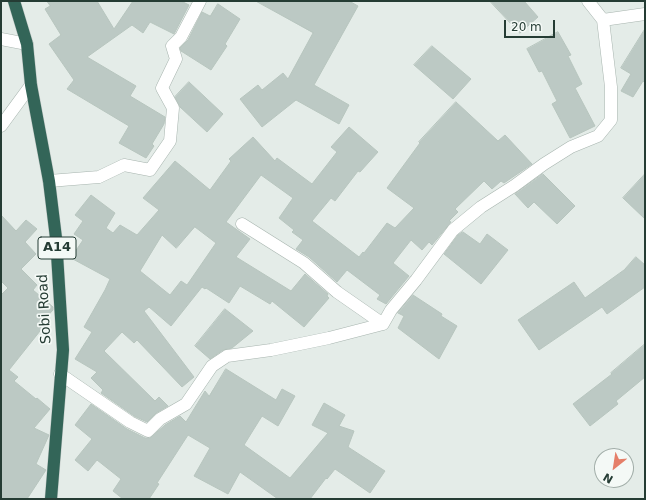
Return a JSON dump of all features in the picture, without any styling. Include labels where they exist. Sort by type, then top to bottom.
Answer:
[{"type":"highway","name":"Sobi Road","points":[[14,1],[27,44],[31,85],[49,181],[56,238],[62,350],[51,499]]},
{"type":"street","points":[[49,181],[99,177],[124,165],[150,170],[170,141],[173,108],[162,88],[176,59],[172,46],[181,37],[200,1]]},
{"type":"street","points":[[60,374],[130,422],[148,431],[160,419],[186,404],[212,366],[227,356],[271,350],[329,338],[383,324],[391,310],[454,230],[481,207],[514,186],[544,164],[571,147],[598,136],[611,120],[611,87],[603,20],[588,1]]},
{"type":"street","points":[[603,20],[645,14]]},
{"type":"street","points":[[1,39],[27,44]]},
{"type":"street","points":[[1,126],[31,85]]},
{"type":"street","points":[[242,224],[304,263],[337,292],[383,324]]},
{"type":"building","points":[[47,1],[97,1],[114,29],[133,1],[181,1],[189,5],[174,34],[150,22],[143,33],[132,25],[87,57],[136,86],[130,96],[165,117],[164,124],[152,144],[154,146],[146,158],[119,143],[129,126],[67,89],[74,80],[49,44],[61,35],[45,9],[50,6]]},
{"type":"building","points":[[256,1],[349,1],[358,6],[314,85],[349,105],[339,124],[296,100],[262,127],[240,99],[258,85],[262,90],[283,73],[288,79],[313,33]]},
{"type":"building","points":[[490,1],[524,1],[538,17],[520,33]]},
{"type":"building","points":[[218,4],[240,19],[225,44],[227,46],[211,70],[181,51],[180,48],[188,40],[202,12],[210,16]]},
{"type":"building","points":[[645,29],[645,83],[643,81],[633,97],[621,91],[631,74],[621,68]]},
{"type":"building","points":[[558,32],[571,55],[568,56],[582,84],[575,88],[595,126],[570,138],[552,104],[557,101],[542,71],[539,72],[527,49]]},
{"type":"building","points":[[432,46],[471,79],[453,99],[414,65]]},
{"type":"building","points":[[189,82],[223,114],[207,132],[180,107],[175,97]]},
{"type":"building","points":[[456,102],[498,141],[505,135],[532,164],[504,183],[501,181],[492,189],[484,181],[455,209],[458,212],[449,221],[451,222],[432,245],[429,242],[422,250],[411,240],[393,263],[409,276],[386,304],[377,299],[380,295],[347,270],[337,282],[309,257],[296,249],[303,240],[292,232],[294,230],[279,218],[293,198],[261,175],[226,222],[250,239],[236,257],[291,291],[305,274],[328,294],[327,296],[329,298],[304,327],[272,301],[270,304],[240,286],[229,303],[202,287],[171,326],[149,307],[144,311],[194,377],[182,387],[137,340],[134,343],[122,332],[104,351],[155,401],[159,397],[168,406],[156,413],[147,422],[134,416],[101,393],[103,390],[91,378],[97,372],[75,359],[92,332],[84,327],[110,279],[71,258],[83,240],[74,234],[83,221],[75,215],[91,195],[115,213],[106,228],[113,233],[120,225],[137,235],[159,210],[143,198],[175,161],[210,190],[231,161],[229,159],[253,137],[275,161],[277,158],[312,184],[337,152],[331,147],[349,127],[378,152],[360,172],[358,171],[335,201],[331,198],[312,221],[359,257],[363,252],[364,253],[387,223],[395,228],[414,208],[387,188],[420,143],[419,142]],"holes":[[[195,227],[216,243],[187,285],[181,281],[170,295],[140,271],[162,235],[176,248]]]},
{"type":"building","points":[[543,174],[575,206],[557,224],[534,202],[528,208],[515,194]]},
{"type":"building","points":[[645,174],[645,219],[623,198]]},
{"type":"building","points":[[1,215],[16,231],[26,220],[37,229],[25,242],[36,254],[21,269],[37,285],[33,290],[53,307],[53,310],[41,323],[44,326],[9,370],[18,377],[14,381],[50,409],[34,428],[49,435],[36,464],[46,470],[27,499],[1,499],[1,295],[8,288],[1,281]]},
{"type":"building","points":[[463,232],[480,244],[487,234],[508,250],[481,284],[444,254],[458,235]]},
{"type":"building","points":[[636,257],[645,265],[645,287],[607,314],[602,307],[539,350],[518,320],[574,282],[585,298],[624,270]]},
{"type":"building","points":[[413,295],[457,326],[439,359],[398,328],[404,316],[398,313]]},
{"type":"building","points":[[225,309],[253,331],[232,348],[223,350],[210,359],[195,346]]},
{"type":"building","points":[[645,344],[645,377],[616,401],[618,404],[590,426],[573,404],[612,374],[611,373]]},
{"type":"building","points":[[226,369],[276,400],[282,389],[295,396],[278,426],[262,416],[244,445],[290,478],[328,433],[312,425],[324,403],[345,415],[339,426],[354,431],[348,447],[385,471],[370,493],[335,469],[310,499],[278,499],[240,472],[228,494],[194,476],[210,448],[188,435],[157,483],[159,484],[149,499],[123,499],[113,491],[121,479],[97,460],[88,471],[75,460],[92,439],[75,425],[91,404],[127,429],[145,438],[150,438],[165,425],[180,416],[186,422],[205,391],[209,396]]}]
